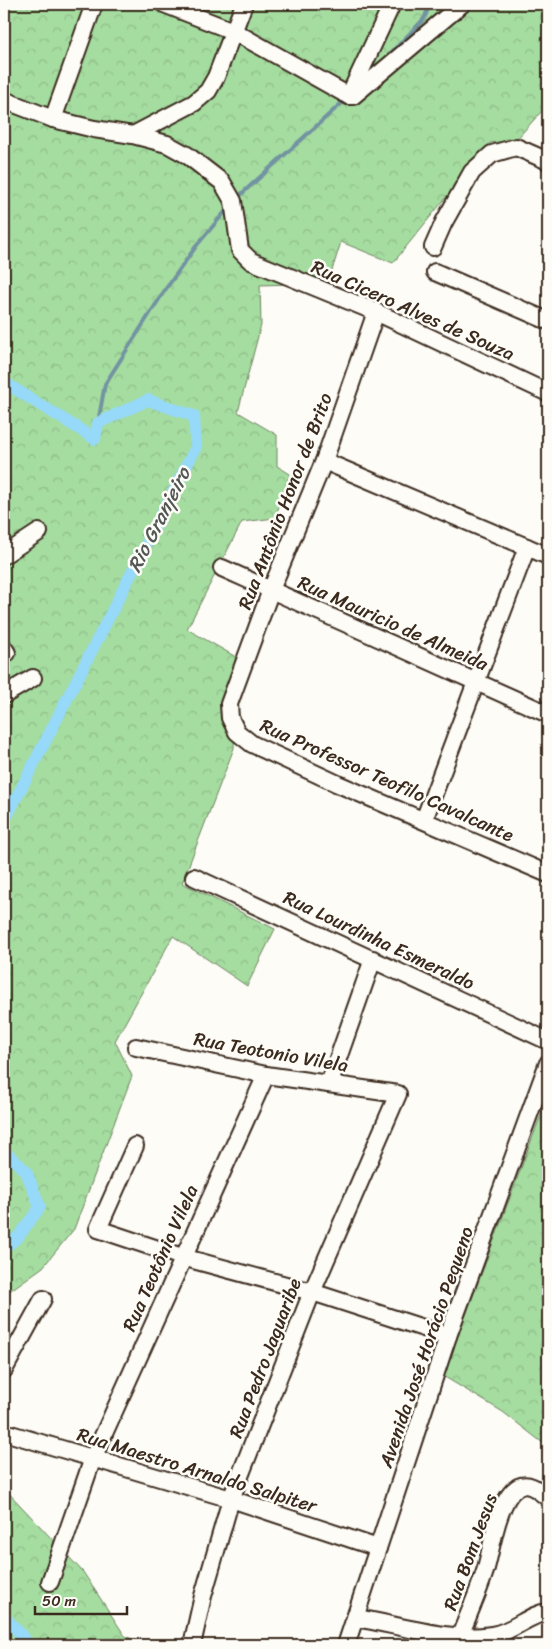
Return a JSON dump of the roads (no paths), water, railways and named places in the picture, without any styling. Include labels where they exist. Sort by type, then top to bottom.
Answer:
[{"type":"street","points":[[53,120],[94,4]]},
{"type":"street","points":[[164,4],[233,31],[349,96],[353,96],[462,4]]},
{"type":"street","points":[[133,135],[194,103],[208,91],[216,77],[244,4]]},
{"type":"street","points":[[349,96],[392,4]]},
{"type":"street","name":"Rua Cicero Alves de Souza","points":[[4,100],[53,120],[133,135],[167,144],[187,155],[222,182],[233,201],[240,250],[251,261],[376,312],[548,393]]},
{"type":"street","points":[[433,247],[444,222],[472,172],[492,154],[516,147],[548,161]]},
{"type":"street","points":[[435,272],[548,321]]},
{"type":"street","name":"Rua Antônio Honor de Brito","points":[[229,704],[271,590],[324,461],[376,312]]},
{"type":"street","points":[[324,461],[548,556]]},
{"type":"street","points":[[4,555],[39,532]]},
{"type":"street","points":[[424,820],[527,547]]},
{"type":"street","name":"Rua Mauricio de Almeida","points":[[222,568],[548,714]]},
{"type":"street","points":[[4,695],[33,678]]},
{"type":"street","name":"Rua Professor Teofilo Cavalcante","points":[[229,704],[230,718],[237,732],[252,744],[338,784],[548,874]]},
{"type":"street","name":"Rua Lourdinha Esmeraldo","points":[[194,877],[548,1041]]},
{"type":"street","points":[[329,1084],[373,959]]},
{"type":"street","name":"Rua Teotonio Vilela","points":[[136,1047],[266,1075],[398,1094]]},
{"type":"street","name":"Avenida José Horácio Pequeno","points":[[346,1645],[448,1336],[548,1063]]},
{"type":"street","name":"Rua Teotônio Vilela","points":[[50,1582],[93,1458],[182,1257],[266,1075]]},
{"type":"street","name":"Rua Pedro Jaguaribe","points":[[192,1645],[203,1596],[232,1499],[312,1292],[398,1094]]},
{"type":"street","points":[[135,1146],[98,1229],[182,1257],[312,1292],[448,1336]]},
{"type":"street","points":[[4,1370],[43,1299]]},
{"type":"street","name":"Rua Maestro Arnaldo Salpiter","points":[[4,1432],[232,1499],[378,1548]]},
{"type":"street","name":"Rua Bom Jesus","points":[[460,1636],[486,1566],[503,1508],[511,1494],[517,1488],[524,1485],[534,1487],[548,1498]]},
{"type":"street","points":[[356,1618],[447,1635],[493,1635],[514,1628],[543,1612],[548,1612]]},
{"type":"waterway","points":[[388,56],[424,19],[430,4]]},
{"type":"waterway","points":[[237,198],[345,100]]},
{"type":"waterway","points":[[95,439],[105,384],[165,290],[197,245],[229,207]]},
{"type":"waterway","name":"Rio Granjeiro","points":[[4,382],[95,439],[98,423],[148,400],[194,416],[196,447],[4,822]]},
{"type":"waterway","name":"Rio Granjeiro","points":[[4,1151],[26,1171],[40,1207],[18,1237],[4,1248]]},
{"type":"waterway","name":"Rio Granjeiro","points":[[4,1616],[30,1645]]}]
